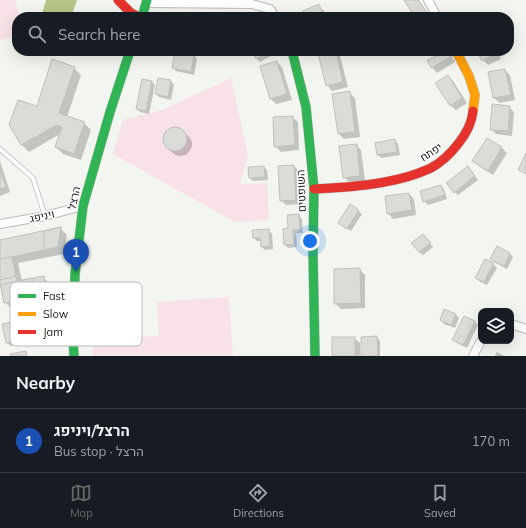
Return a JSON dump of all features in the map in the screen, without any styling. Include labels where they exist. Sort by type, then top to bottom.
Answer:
[{"type":"street","points":[[118,0],[131,12]]},
{"type":"street","points":[[428,0],[434,12]]},
{"type":"street","points":[[144,12],[147,2],[252,4],[270,9],[272,12]]},
{"type":"street","name":"הרצל","points":[[74,282],[84,206],[110,112],[128,56]]},
{"type":"street","name":"השופטים","points":[[293,56],[306,107],[314,189],[313,252],[315,356]]},
{"type":"street","name":"יפתח","points":[[314,189],[347,187],[408,178],[431,168],[450,154],[463,138],[472,120],[475,96],[469,76],[459,56]]},
{"type":"street","name":"ויניפג","points":[[0,224],[45,216],[84,206]]},
{"type":"street","points":[[514,325],[526,329]]},
{"type":"street","points":[[473,356],[479,344]]},
{"type":"street","name":"הרצל","points":[[73,346],[74,356]]},
{"type":"lane","points":[[0,149],[32,178],[45,216]]},
{"type":"shaded area","points":[[0,0],[15,0],[19,12],[12,12],[12,37],[0,40]]},
{"type":"shaded area","points":[[46,0],[77,0],[73,12],[42,12]]},
{"type":"shaded area","points":[[231,78],[248,155],[240,184],[267,183],[269,220],[235,222],[113,154],[123,120],[162,110]]},
{"type":"shaded area","points":[[229,297],[233,356],[93,356],[92,346],[142,346],[142,337],[159,336],[157,302]]},
{"type":"building","points":[[404,0],[418,0],[426,12],[412,12]]},
{"type":"building","points":[[319,4],[322,12],[303,12]]},
{"type":"building","points":[[174,56],[194,56],[191,72],[172,68]]},
{"type":"building","points":[[254,56],[262,56],[256,59]]},
{"type":"building","points":[[319,56],[337,56],[343,82],[326,86]]},
{"type":"building","points":[[436,56],[451,57],[431,68],[427,60]]},
{"type":"building","points":[[480,56],[491,56],[482,61]]},
{"type":"building","points":[[52,59],[75,67],[59,113],[85,122],[74,154],[55,147],[62,127],[57,125],[21,145],[9,125],[18,100],[37,106]]},
{"type":"building","points":[[277,61],[287,94],[270,99],[260,66]]},
{"type":"building","points":[[505,69],[511,95],[493,98],[488,72]]},
{"type":"building","points":[[448,75],[462,98],[450,106],[435,83]]},
{"type":"building","points":[[158,78],[171,80],[168,97],[155,94]]},
{"type":"building","points":[[142,79],[152,81],[146,111],[136,109]]},
{"type":"building","points":[[350,91],[355,132],[338,134],[332,94]]},
{"type":"building","points":[[492,104],[510,106],[508,131],[490,130]]},
{"type":"building","points":[[293,116],[295,145],[274,147],[273,117]]},
{"type":"building","points":[[175,127],[184,130],[187,139],[184,148],[175,151],[166,148],[163,139],[166,130]]},
{"type":"building","points":[[487,138],[502,147],[488,171],[472,161]]},
{"type":"building","points":[[395,139],[397,152],[377,155],[375,143]]},
{"type":"building","points":[[357,144],[360,176],[343,178],[339,146]]},
{"type":"building","points":[[526,153],[526,174],[518,170]]},
{"type":"building","points":[[294,165],[296,200],[280,201],[278,166]]},
{"type":"building","points":[[264,166],[265,177],[249,178],[248,167]]},
{"type":"building","points":[[468,166],[475,176],[454,193],[446,183]]},
{"type":"building","points":[[0,169],[6,187],[0,189]]},
{"type":"building","points":[[441,185],[445,195],[423,202],[420,191]]},
{"type":"building","points":[[409,193],[412,210],[387,214],[385,196]]},
{"type":"building","points":[[350,204],[359,210],[347,229],[338,223]]},
{"type":"building","points":[[299,214],[300,230],[293,230],[294,244],[284,245],[283,229],[288,228],[287,215]]},
{"type":"building","points":[[61,227],[58,247],[12,257],[17,281],[44,276],[45,282],[10,282],[10,302],[4,303],[0,282],[0,240]]},
{"type":"building","points":[[61,227],[58,247],[44,250],[44,231]]},
{"type":"building","points":[[269,229],[270,246],[261,247],[260,238],[253,238],[252,230]]},
{"type":"building","points":[[423,234],[431,243],[419,252],[411,243]]},
{"type":"building","points":[[497,246],[510,253],[504,266],[490,259]]},
{"type":"building","points":[[12,257],[16,276],[0,280],[0,259]]},
{"type":"building","points":[[485,259],[494,263],[484,282],[475,278]]},
{"type":"building","points":[[360,268],[361,303],[334,304],[334,269]]},
{"type":"building","points":[[32,278],[33,282],[23,282],[23,280]]},
{"type":"building","points":[[10,283],[10,302],[4,303],[1,285]]},
{"type":"building","points":[[444,309],[456,314],[451,325],[440,320]]},
{"type":"building","points":[[464,316],[475,321],[463,345],[452,340]]},
{"type":"building","points":[[10,322],[10,342],[6,343],[2,324]]},
{"type":"building","points":[[377,336],[378,356],[361,356],[361,337]]},
{"type":"building","points":[[332,337],[355,337],[355,356],[332,356]]},
{"type":"building","points":[[26,351],[27,356],[11,356],[10,354]]},
{"type":"traffic: fast","points":[[143,12],[147,0]]},
{"type":"traffic: fast","points":[[75,282],[83,206],[110,112],[128,56]]},
{"type":"traffic: fast","points":[[293,56],[306,107],[314,189],[313,253],[315,356]]},
{"type":"traffic: fast","points":[[73,346],[74,356]]},
{"type":"traffic: slow","points":[[459,56],[469,76],[475,95],[473,111]]},
{"type":"traffic: jam","points":[[118,0],[130,12]]},
{"type":"traffic: jam","points":[[314,189],[381,183],[406,177],[431,168],[446,157],[461,140],[470,124],[473,111]]},
{"type":"place","name":"הרצל/ויניפג","points":[[76,272]]}]
